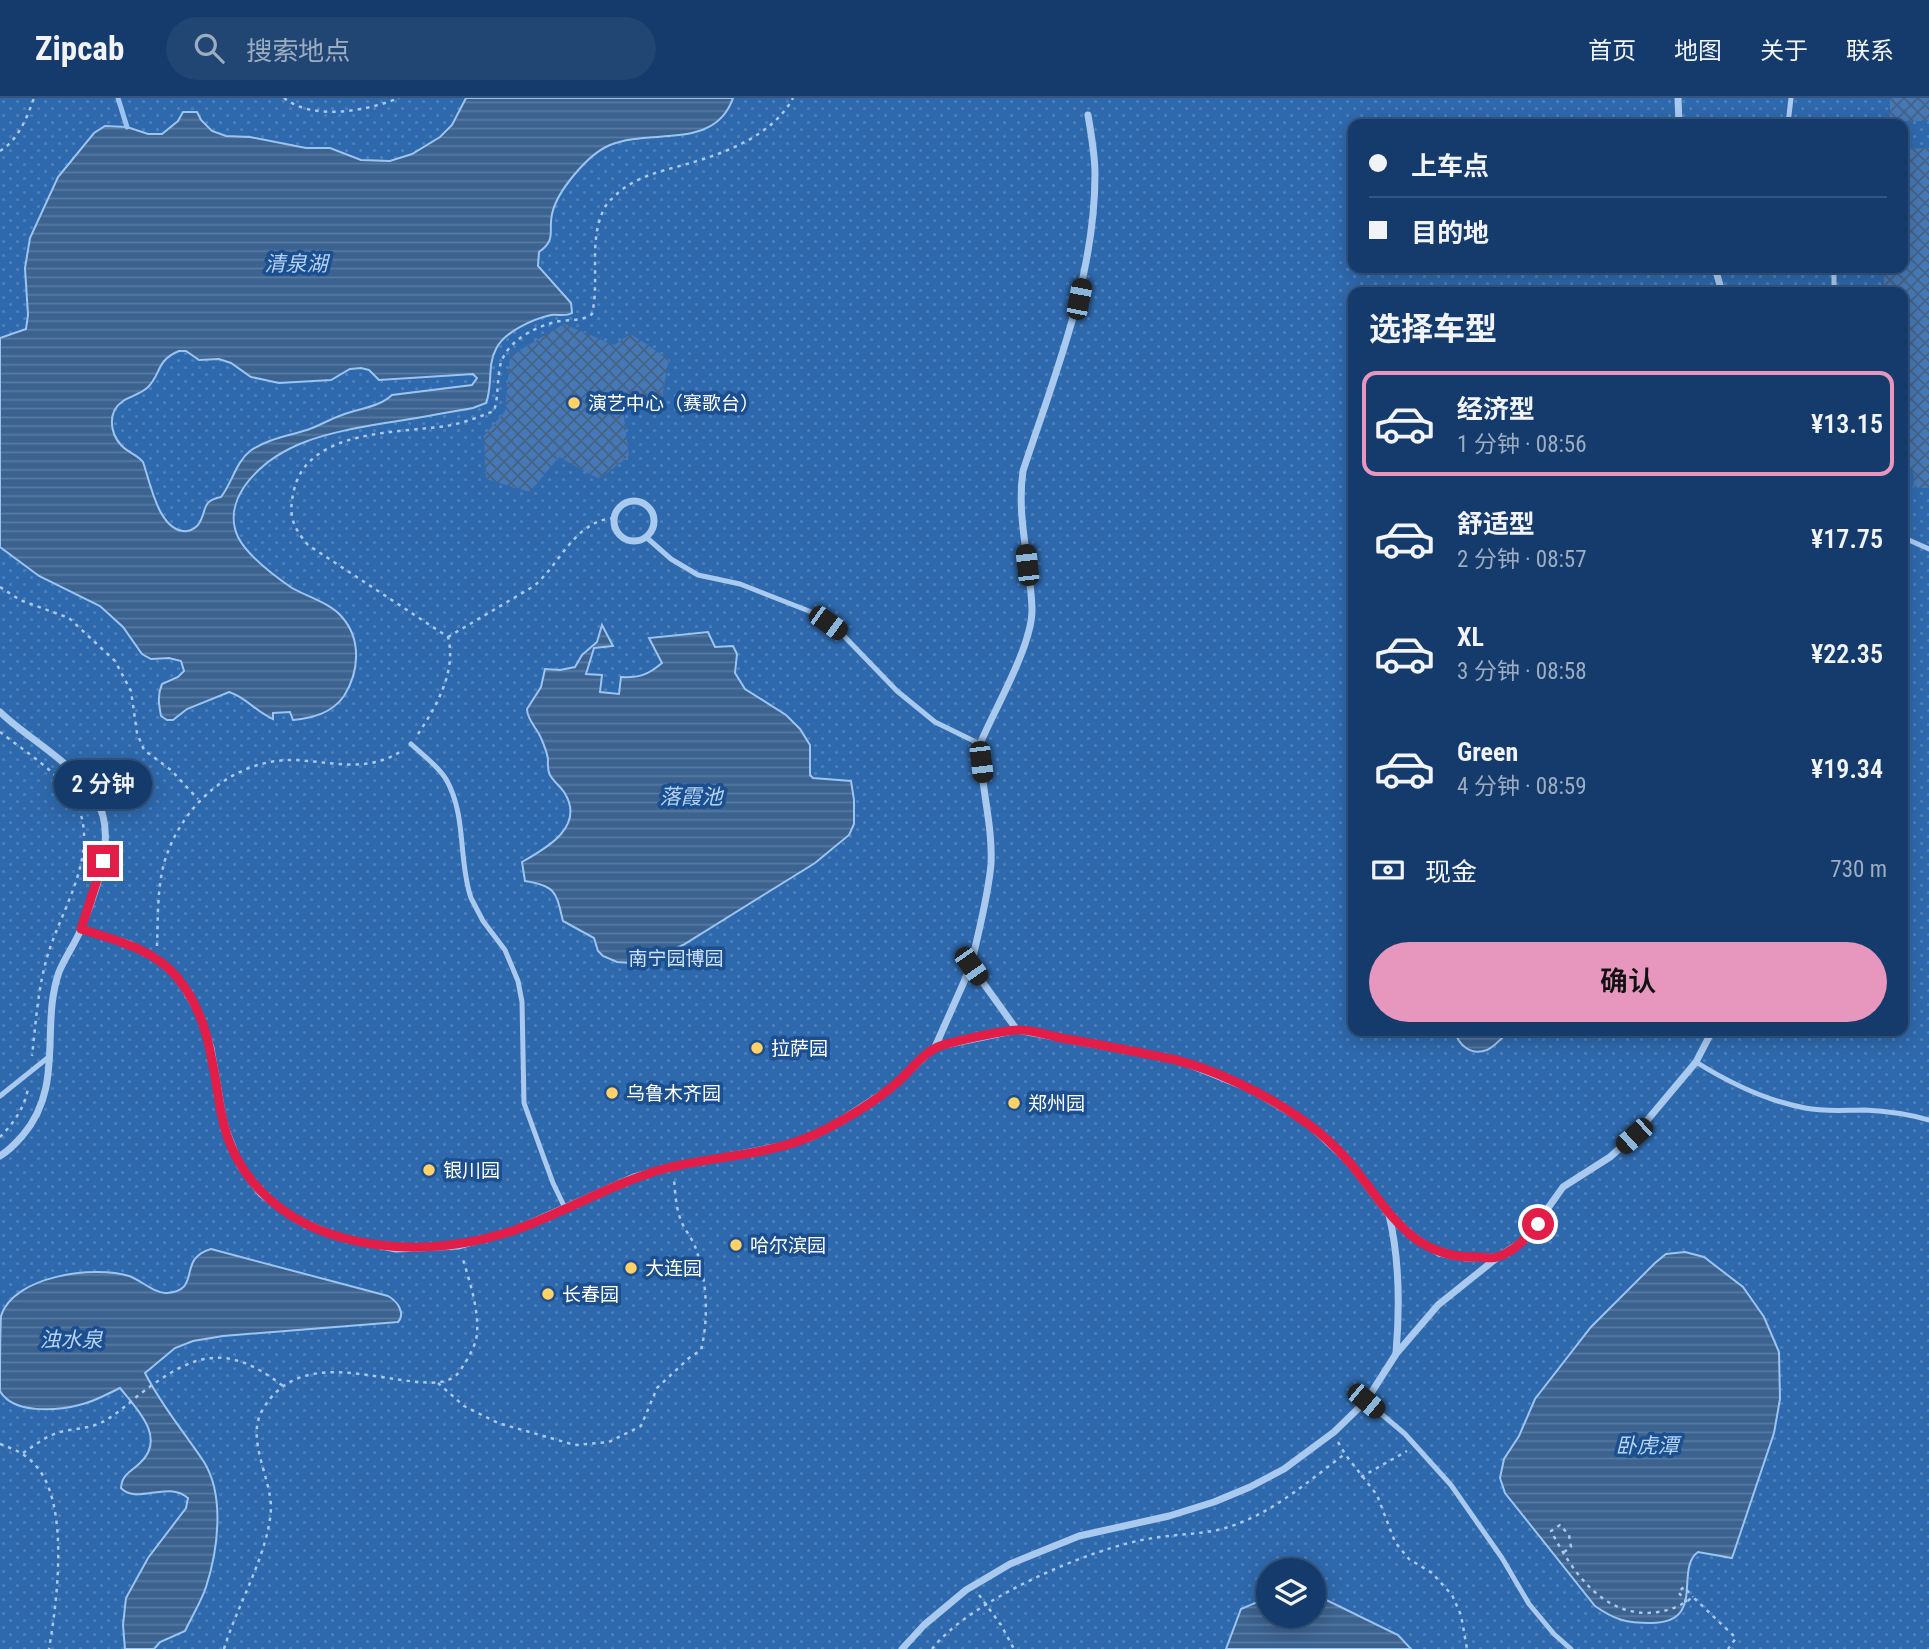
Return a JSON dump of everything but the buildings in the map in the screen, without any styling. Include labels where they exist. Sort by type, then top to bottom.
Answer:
[{"type":"street","points":[[1678,98],[1679,119]]},
{"type":"street","points":[[81,929],[130,944],[157,959],[174,974],[200,1014],[211,1048],[224,1124],[240,1166],[261,1194],[297,1220],[339,1237],[396,1249],[460,1246],[517,1229],[634,1177],[810,1138],[891,1088],[935,1047],[971,966],[991,864],[981,744],[1029,634],[1032,611],[1020,492],[1023,471],[1079,299],[1091,240],[1095,172],[1088,115]]},
{"type":"street","points":[[632,500],[645,503],[650,508],[654,527],[646,537],[633,542],[626,540],[616,531],[613,518],[615,511],[625,502],[632,500]]},
{"type":"street","points":[[0,712],[86,783],[98,801],[106,839],[103,861],[81,929],[59,972],[53,1007],[48,1086],[32,1125],[9,1151],[0,1156]]},
{"type":"street","points":[[971,966],[1017,1030]]},
{"type":"street","points":[[935,1047],[1017,1030],[1178,1060],[1250,1089],[1306,1122],[1348,1161],[1389,1214],[1414,1237],[1439,1252],[1466,1258],[1498,1257]]},
{"type":"street","points":[[902,1649],[924,1625],[973,1587],[1010,1564],[1079,1536],[1169,1516],[1214,1502],[1284,1469],[1334,1432],[1366,1401],[1396,1353],[1438,1305],[1498,1257],[1526,1239],[1563,1187],[1610,1157],[1634,1136],[1696,1062],[1709,1036]]},
{"type":"street","points":[[1389,1214],[1399,1281],[1396,1353]]},
{"type":"lane","points":[[1789,119],[1791,98]]},
{"type":"lane","points":[[646,537],[671,559],[698,575],[740,584],[814,613],[841,633],[897,691],[935,722],[981,744]]},
{"type":"lane","points":[[1908,541],[1929,550]]},
{"type":"lane","points":[[411,744],[436,766],[446,780],[460,820],[466,880],[471,898],[514,968],[522,1002],[524,1103],[565,1208]]},
{"type":"lane","points":[[0,1096],[50,1056]]},
{"type":"lane","points":[[1696,1062],[1717,1075],[1789,1105],[1818,1110],[1895,1112],[1929,1120]]},
{"type":"lane","points":[[1366,1401],[1405,1434],[1451,1485],[1502,1558],[1529,1604],[1554,1634],[1571,1649]]},
{"type":"path","points":[[0,151],[10,145],[27,117],[34,98]]},
{"type":"path","points":[[284,98],[292,104],[314,111],[384,104],[399,98]]},
{"type":"path","points":[[157,959],[159,906],[165,862],[177,831],[198,800],[226,780],[257,764],[293,760],[357,766],[379,762],[397,754],[411,744],[446,683],[451,648],[447,638],[308,545],[293,527],[290,504],[296,478],[309,459],[341,443],[381,432],[450,425],[494,411],[499,397],[499,372],[503,354],[509,348],[534,330],[556,322],[588,318],[592,314],[597,228],[605,205],[628,184],[737,146],[762,131],[785,112],[793,98]]},
{"type":"path","points":[[447,638],[534,586],[544,578],[586,527],[602,519],[613,518]]},
{"type":"path","points":[[0,587],[20,600],[69,618],[115,661],[131,691],[139,741],[144,750],[171,770],[198,800]]},
{"type":"path","points":[[0,732],[65,784],[77,803],[85,841],[82,862],[41,981],[27,1097],[10,1126],[0,1137]]},
{"type":"path","points":[[438,1383],[464,1406],[498,1423],[575,1445],[610,1442],[641,1426],[657,1388],[701,1350],[705,1336],[706,1300],[702,1268],[695,1245],[682,1223],[672,1167]]},
{"type":"path","points":[[224,1649],[268,1530],[270,1496],[258,1441],[258,1421],[262,1410],[283,1386],[298,1378],[321,1373],[346,1371],[398,1380],[438,1383],[455,1376],[469,1357],[477,1335],[475,1310],[460,1246]]},
{"type":"path","points":[[23,1453],[45,1437],[96,1425],[160,1379],[195,1360],[222,1357],[247,1364],[283,1386]]},
{"type":"path","points":[[1334,1432],[1345,1454],[1377,1495],[1395,1542],[1409,1559],[1432,1573],[1452,1595],[1461,1615],[1467,1649]]},
{"type":"path","points":[[0,1444],[23,1453],[38,1467],[54,1506],[58,1527],[55,1613],[49,1649]]},
{"type":"path","points":[[1361,1477],[1415,1446]]},
{"type":"path","points":[[932,1649],[944,1634],[986,1605],[1061,1566],[1111,1546],[1218,1531],[1244,1522],[1279,1503],[1345,1454]]},
{"type":"path","points":[[1564,1552],[1571,1547],[1569,1535],[1560,1525],[1551,1531],[1564,1552],[1595,1594],[1625,1611],[1653,1613],[1676,1608],[1693,1597]]},
{"type":"path","points":[[973,1587],[1001,1625],[1014,1649]]},
{"type":"path","points":[[1687,1602],[1678,1592],[1684,1587],[1736,1638],[1728,1649]]},
{"type":"green space","name":"南宁园博园","points":[[0,98],[1929,98],[1929,1649],[0,1649]]},
{"type":"water","name":"清泉湖","points":[[466,98],[733,98],[724,115],[712,125],[697,132],[626,140],[610,145],[592,156],[575,174],[555,205],[550,239],[539,252],[538,266],[571,303],[572,313],[536,320],[505,337],[493,355],[486,403],[473,408],[346,430],[307,441],[272,459],[257,471],[244,487],[234,518],[242,544],[262,565],[285,583],[337,612],[353,636],[356,656],[353,677],[339,702],[328,711],[315,716],[293,720],[290,712],[273,713],[273,719],[229,692],[187,709],[173,720],[167,720],[161,716],[159,692],[162,684],[178,677],[184,671],[181,661],[169,658],[151,659],[142,654],[123,627],[100,606],[39,576],[0,547],[0,338],[26,329],[28,315],[25,268],[30,238],[58,177],[94,133],[105,126],[162,134],[178,121],[183,112],[197,112],[212,131],[226,136],[250,137],[306,148],[330,148],[361,160],[390,161],[412,154],[440,137],[452,125]],"holes":[[[179,351],[186,351],[199,360],[219,359],[231,363],[251,377],[279,383],[331,380],[350,369],[361,368],[369,370],[379,380],[473,374],[477,378],[472,385],[392,395],[375,405],[257,447],[241,461],[221,497],[207,504],[198,525],[183,531],[174,528],[161,513],[143,462],[117,440],[112,417],[123,401],[152,383],[166,359]]]},
{"type":"water","name":"落霞池","points":[[602,625],[613,646],[594,648],[586,674],[602,675],[600,692],[619,694],[621,677],[643,675],[662,663],[649,638],[708,632],[715,647],[733,646],[737,654],[735,673],[745,689],[786,715],[800,729],[810,745],[810,775],[813,778],[851,781],[854,800],[854,824],[849,835],[815,863],[683,945],[654,958],[633,963],[617,962],[603,956],[598,951],[594,938],[563,921],[553,892],[543,885],[525,881],[522,862],[552,843],[567,825],[570,815],[570,804],[549,773],[545,748],[527,709],[541,687],[545,669],[575,667],[582,655],[597,642]]},
{"type":"water","points":[[1457,1036],[1504,1036],[1490,1049],[1476,1052],[1459,1041]]},
{"type":"water","name":"浊水泉","points":[[211,1249],[388,1296],[397,1304],[401,1315],[398,1322],[223,1336],[193,1341],[175,1348],[145,1373],[211,1476],[217,1507],[216,1540],[206,1587],[185,1631],[160,1642],[154,1649],[125,1649],[123,1625],[126,1598],[148,1558],[186,1508],[188,1498],[171,1491],[135,1494],[127,1493],[121,1488],[125,1476],[140,1463],[151,1444],[150,1434],[141,1414],[120,1388],[90,1402],[59,1409],[25,1407],[6,1398],[0,1391],[1,1316],[9,1302],[21,1291],[56,1277],[76,1273],[114,1273],[129,1276],[162,1293],[178,1291],[188,1280],[194,1260]]},
{"type":"water","name":"卧虎潭","points":[[1685,1252],[1704,1257],[1743,1287],[1764,1317],[1779,1352],[1780,1399],[1774,1433],[1732,1558],[1698,1552],[1691,1560],[1684,1605],[1679,1614],[1668,1621],[1628,1621],[1615,1618],[1595,1606],[1505,1493],[1500,1478],[1504,1459],[1519,1436],[1535,1399],[1591,1327],[1666,1254]]},
{"type":"water","points":[[1326,1600],[1398,1635],[1411,1649],[1226,1649],[1241,1609],[1256,1603],[1256,1628],[1326,1628]]},
{"type":"waterway","points":[[118,98],[127,127]]},
{"type":"place","name":"演艺中心（赛歌台）","points":[[574,403]]},
{"type":"place","name":"拉萨园","points":[[757,1048]]},
{"type":"place","name":"乌鲁木齐园","points":[[612,1093]]},
{"type":"place","name":"郑州园","points":[[1014,1103]]},
{"type":"place","name":"银川园","points":[[429,1170]]},
{"type":"place","name":"哈尔滨园","points":[[736,1245]]},
{"type":"place","name":"大连园","points":[[631,1268]]},
{"type":"place","name":"长春园","points":[[548,1294]]},
{"type":"route","points":[[103,861],[81,929],[130,944],[157,959],[174,974],[200,1014],[211,1048],[224,1124],[240,1166],[261,1194],[297,1220],[339,1237],[396,1249],[460,1246],[517,1229],[634,1177],[810,1138],[891,1088],[935,1047],[1017,1030],[1178,1060],[1250,1089],[1306,1122],[1348,1161],[1389,1214],[1414,1237],[1439,1252],[1466,1258],[1498,1257],[1526,1239],[1538,1224]]}]
